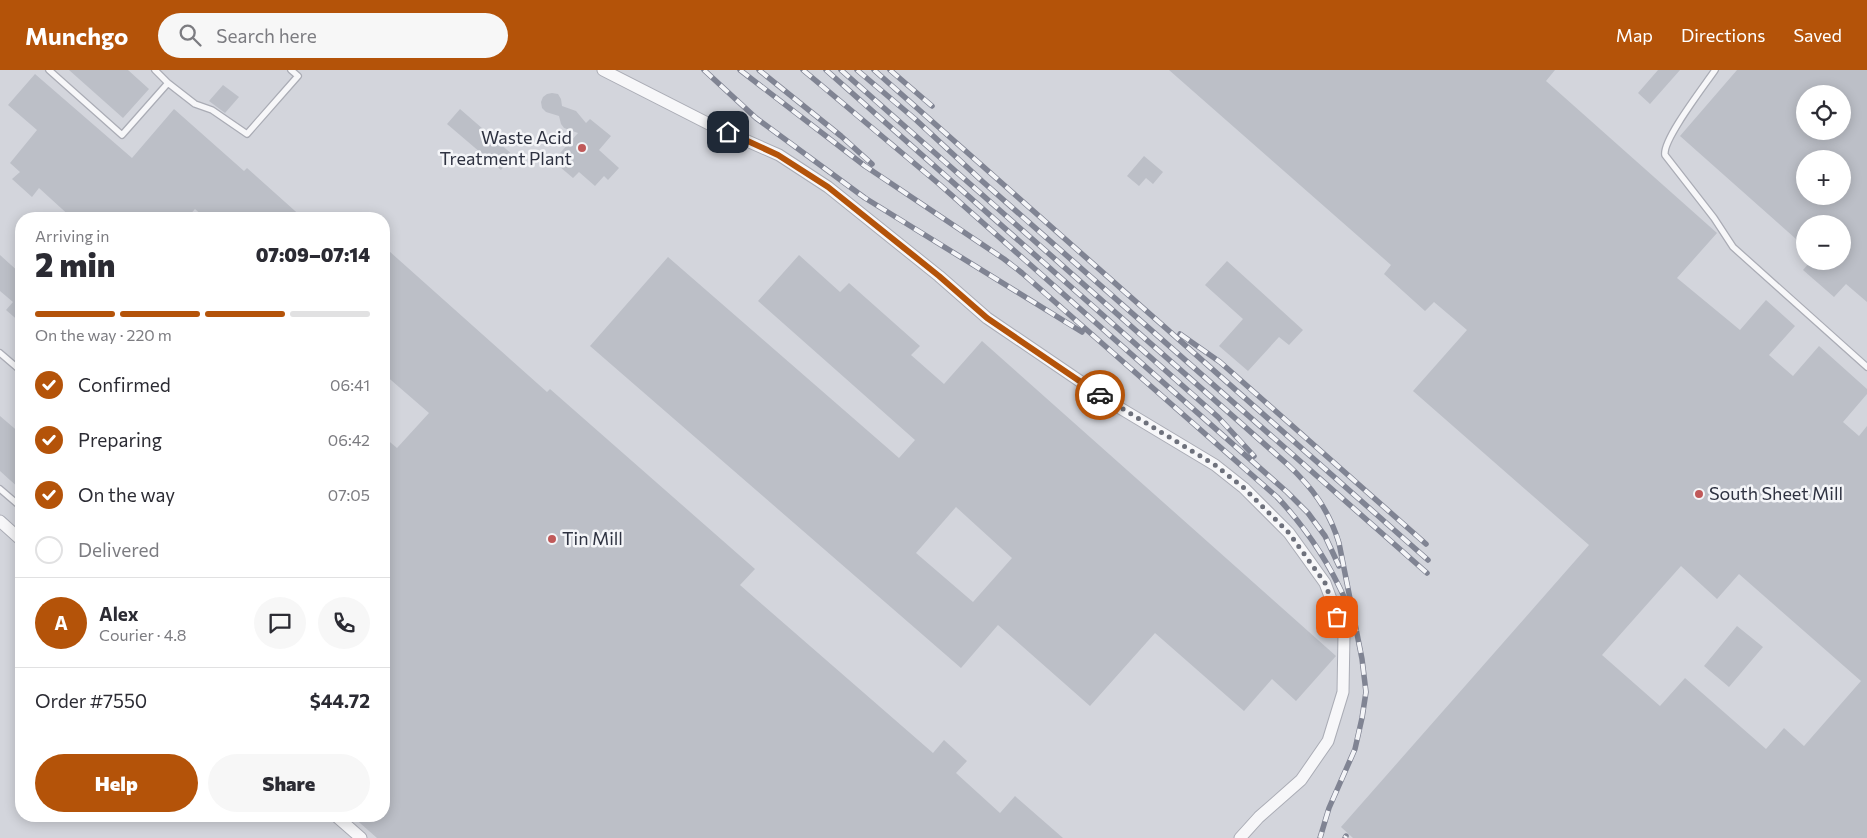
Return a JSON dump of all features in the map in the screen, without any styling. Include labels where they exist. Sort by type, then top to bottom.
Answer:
[{"type":"street","points":[[603,70],[778,155],[828,187],[939,276],[987,318],[1115,405],[1215,465],[1244,488],[1289,533],[1325,583],[1344,634],[1343,692],[1328,741],[1300,780],[1240,838]]},
{"type":"street","points":[[0,521],[15,535]]},
{"type":"street","points":[[343,822],[361,838]]},
{"type":"lane","points":[[49,70],[122,135],[168,83]]},
{"type":"lane","points":[[155,70],[195,104],[212,110],[247,134],[298,76],[291,70]]},
{"type":"lane","points":[[1715,70],[1673,132],[1664,150],[1665,155],[1714,218],[1733,248],[1867,367]]},
{"type":"lane","points":[[0,352],[15,366]]},
{"type":"lane","points":[[0,489],[15,502]]},
{"type":"shaded area","points":[[0,70],[1867,70],[1867,838],[0,838]]},
{"type":"building","points":[[69,70],[128,70],[149,89],[123,118]]},
{"type":"building","name":"South Sheet Mill","points":[[1169,70],[1555,70],[1546,81],[1717,233],[1677,278],[1740,330],[1766,300],[1795,326],[1769,355],[1793,376],[1819,346],[1867,389],[1867,394],[1843,422],[1859,436],[1867,426],[1867,838],[1353,838],[1341,827],[1589,545],[1413,391],[1467,330],[1434,302],[1425,311],[1384,274],[1391,265]],"holes":[[[1681,566],[1717,599],[1739,574],[1861,681],[1804,746],[1784,728],[1766,749],[1685,678],[1660,706],[1602,655]]]},
{"type":"building","points":[[1658,70],[1680,70],[1650,104],[1638,93]]},
{"type":"building","points":[[1737,70],[1867,70],[1867,302],[1846,284],[1834,297],[1803,270],[1851,270],[1851,215],[1796,215],[1796,239],[1680,136]]},
{"type":"building","points":[[35,74],[132,158],[174,109],[244,171],[247,168],[296,212],[198,212],[195,209],[192,212],[65,212],[39,188],[32,197],[12,179],[20,172],[10,163],[37,130],[8,105]]},
{"type":"building","points":[[223,85],[239,97],[225,113],[209,101]]},
{"type":"building","points":[[552,93],[558,94],[562,106],[576,111],[586,123],[590,119],[611,136],[599,150],[619,168],[608,180],[604,176],[595,186],[579,172],[573,178],[553,161],[578,133],[564,128],[559,116],[546,112],[542,108],[541,102],[543,97]]},
{"type":"building","points":[[460,109],[513,155],[501,170],[447,124]]},
{"type":"building","points":[[1144,156],[1163,172],[1153,184],[1146,178],[1139,186],[1127,176]]},
{"type":"building","name":"Tin Mill","points":[[390,252],[547,392],[550,389],[755,569],[740,585],[933,753],[944,740],[967,761],[956,773],[1000,813],[1015,796],[1063,838],[377,838],[359,822],[390,822],[390,442],[397,448],[429,413],[390,379]]},
{"type":"building","points":[[0,255],[15,269],[15,318],[6,310],[13,302],[0,291]]},
{"type":"building","points":[[799,255],[840,292],[849,283],[920,346],[911,355],[944,384],[982,341],[1336,656],[1296,701],[1272,679],[1244,711],[1155,633],[1090,706],[998,625],[961,668],[590,346],[668,257],[899,458],[915,440],[758,301]],"holes":[[[956,507],[1012,558],[973,602],[916,553]]]},
{"type":"building","points":[[1227,261],[1303,330],[1289,345],[1279,337],[1248,371],[1219,346],[1243,319],[1205,285]]},
{"type":"building","points":[[0,416],[15,429],[15,485],[0,471]]},
{"type":"building","points":[[1737,626],[1763,647],[1729,687],[1704,666]]},
{"type":"railway","points":[[704,70],[756,118],[865,198],[1082,332]]},
{"type":"railway","points":[[740,70],[865,166],[1022,273],[1277,497],[1316,545],[1345,599]]},
{"type":"railway","points":[[759,70],[841,136],[872,164]]},
{"type":"railway","points":[[803,70],[939,184],[1287,492],[1308,513],[1325,536],[1339,566]]},
{"type":"railway","points":[[826,70],[1218,417],[1254,456]]},
{"type":"railway","points":[[841,70],[1287,464],[1319,500],[1330,520],[1339,543],[1362,659],[1366,692],[1355,749],[1329,808],[1320,838]]},
{"type":"railway","points":[[857,70],[915,119],[982,181],[1427,573]]},
{"type":"railway","points":[[874,70],[1428,560]]},
{"type":"railway","points":[[890,70],[932,106]]},
{"type":"railway","points":[[1180,334],[1220,362],[1426,544]]},
{"type":"way so far","points":[[1100,395],[1215,465],[1244,488],[1289,533],[1325,583],[1337,617]]},
{"type":"place","name":"Waste Acid Treatment Plant","points":[[582,148]]},
{"type":"place","name":"South Sheet Mill","points":[[1699,494]]},
{"type":"place","name":"Tin Mill","points":[[552,539]]},
{"type":"route","points":[[728,132],[778,155],[828,187],[939,276],[987,318],[1100,395]]}]
